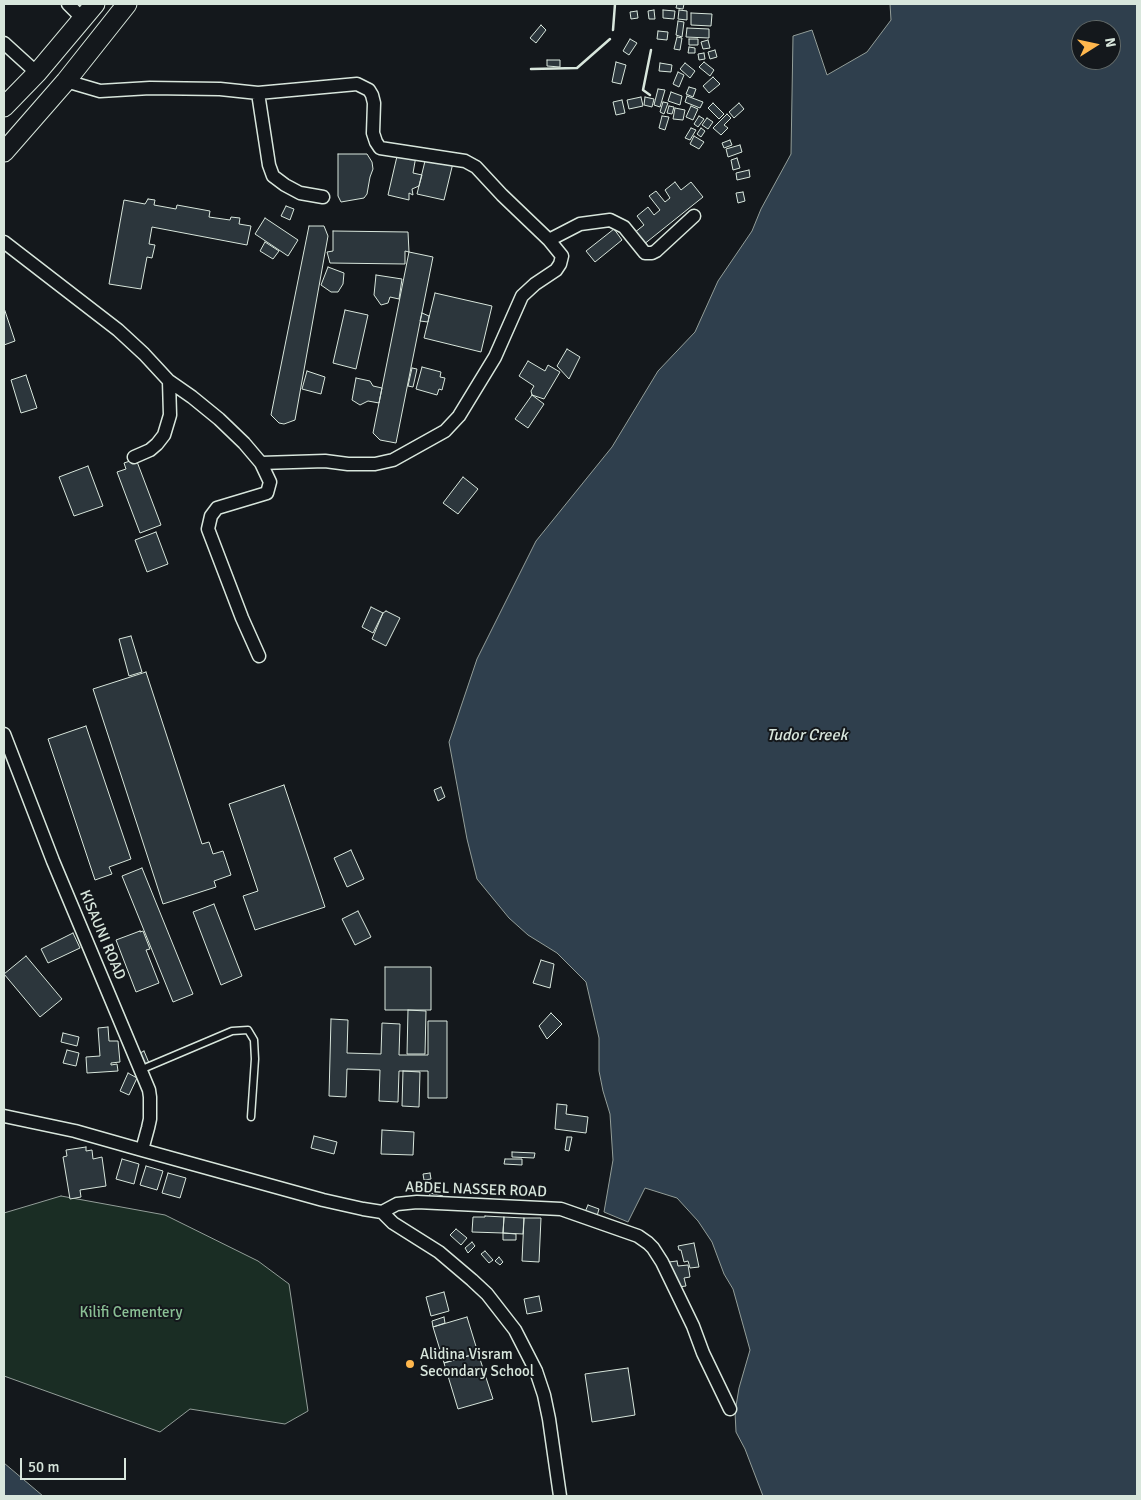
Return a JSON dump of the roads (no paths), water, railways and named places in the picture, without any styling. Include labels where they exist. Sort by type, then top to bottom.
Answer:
[{"type":"main road","points":[[4,107],[37,73],[95,4]]},
{"type":"main road","points":[[4,152],[66,81],[127,4]]},
{"type":"street","points":[[68,4],[82,18]]},
{"type":"street","points":[[4,43],[37,73]]},
{"type":"street","points":[[66,81],[100,91],[150,88],[220,89],[258,93],[357,84],[365,88],[372,95],[374,103],[373,133],[380,148],[466,161],[476,167],[549,240],[562,256],[556,270],[535,284],[522,296],[495,356],[459,416],[445,431],[393,460],[375,464],[348,464],[325,461],[261,463]]},
{"type":"street","points":[[258,93],[269,165],[273,176],[285,185],[300,192],[323,197]]},
{"type":"street","points":[[549,240],[580,224],[610,220],[624,227],[645,253],[652,253],[694,216]]},
{"type":"street","points":[[4,242],[118,330],[169,381],[219,419],[244,443],[261,463],[270,482],[267,493],[217,508],[211,516],[208,529],[259,656]]},
{"type":"street","points":[[134,457],[150,450],[164,435],[170,415],[169,381]]},
{"type":"street","name":"KISAUNI ROAD","points":[[4,734],[53,861],[146,1081],[150,1097],[148,1128],[142,1150]]},
{"type":"street","points":[[4,1116],[75,1130],[323,1200],[382,1212],[393,1223],[439,1252],[472,1280],[487,1294],[515,1330],[536,1371],[544,1395],[560,1496]]},
{"type":"street","name":"ABDEL NASSER ROAD","points":[[382,1212],[397,1204],[407,1202],[561,1209],[638,1236],[648,1242],[662,1262],[730,1410]]},
{"type":"lane","points":[[140,1070],[232,1031],[248,1030],[254,1040],[255,1059],[251,1117]]},
{"type":"water","name":"Tudor Creek","points":[[890,4],[1137,4],[1137,1496],[763,1496],[745,1449],[736,1432],[735,1412],[739,1388],[750,1350],[733,1289],[724,1274],[712,1242],[698,1221],[677,1198],[645,1188],[628,1222],[604,1212],[613,1160],[610,1114],[599,1071],[599,1038],[586,982],[557,953],[528,935],[509,918],[477,879],[467,839],[449,742],[477,659],[536,541],[612,447],[658,371],[695,332],[718,281],[752,231],[761,209],[791,154],[793,36],[812,30],[827,75],[867,52],[891,20]]},
{"type":"water","points":[[4,1463],[43,1496],[4,1496]]},
{"type":"place","name":"Alidina Visram Secondary School","points":[[410,1364]]},
{"type":"park label","name":"Kilifi Cementery","points":[[131,1313]]}]
